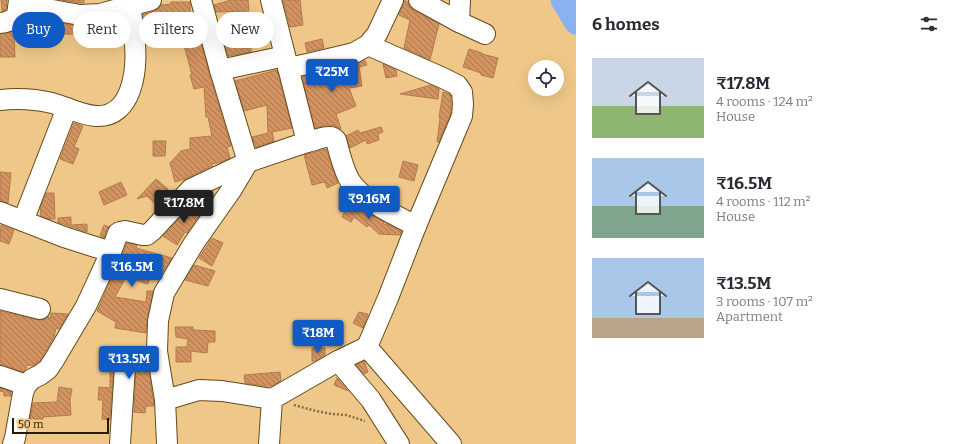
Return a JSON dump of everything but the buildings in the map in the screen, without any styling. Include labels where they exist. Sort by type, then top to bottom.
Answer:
[{"type":"street","points":[[0,23],[4,23],[17,16],[18,2],[80,15],[100,14],[151,0]]},
{"type":"street","points":[[167,444],[165,400],[157,351],[158,321],[164,293],[194,243],[232,189],[248,162],[220,70],[201,0]]},
{"type":"street","points":[[271,0],[306,142]]},
{"type":"street","points":[[220,70],[287,62],[312,63],[354,53],[368,45],[377,34],[393,0]]},
{"type":"street","points":[[419,0],[459,22],[485,34]]},
{"type":"street","points":[[459,22],[460,0]]},
{"type":"street","points":[[0,100],[16,98],[51,103],[95,116],[103,116],[121,107],[131,87],[134,69],[135,46],[130,6]]},
{"type":"street","points":[[165,400],[199,390],[222,391],[272,399],[338,361],[366,347],[388,298],[462,116],[463,104],[462,92],[457,85],[368,45]]},
{"type":"street","points":[[23,221],[67,108]]},
{"type":"street","points":[[13,444],[22,393],[26,385],[32,379],[48,369],[54,360],[86,306],[111,252],[118,233],[125,231],[147,235],[191,189],[248,162],[306,142],[325,137],[333,137],[336,140],[348,176],[355,187],[371,201],[416,226]]},
{"type":"street","points":[[0,212],[64,237],[111,252]]},
{"type":"street","points":[[0,299],[40,309]]},
{"type":"street","points":[[366,347],[451,444]]},
{"type":"street","points":[[338,361],[372,400],[395,437]]},
{"type":"street","points":[[120,444],[125,366]]},
{"type":"street","points":[[0,376],[26,385]]},
{"type":"street","points":[[269,444],[272,399]]},
{"type":"path","points":[[272,399],[316,411],[346,416],[395,437]]},
{"type":"waterway","points":[[562,0],[576,23]]}]
